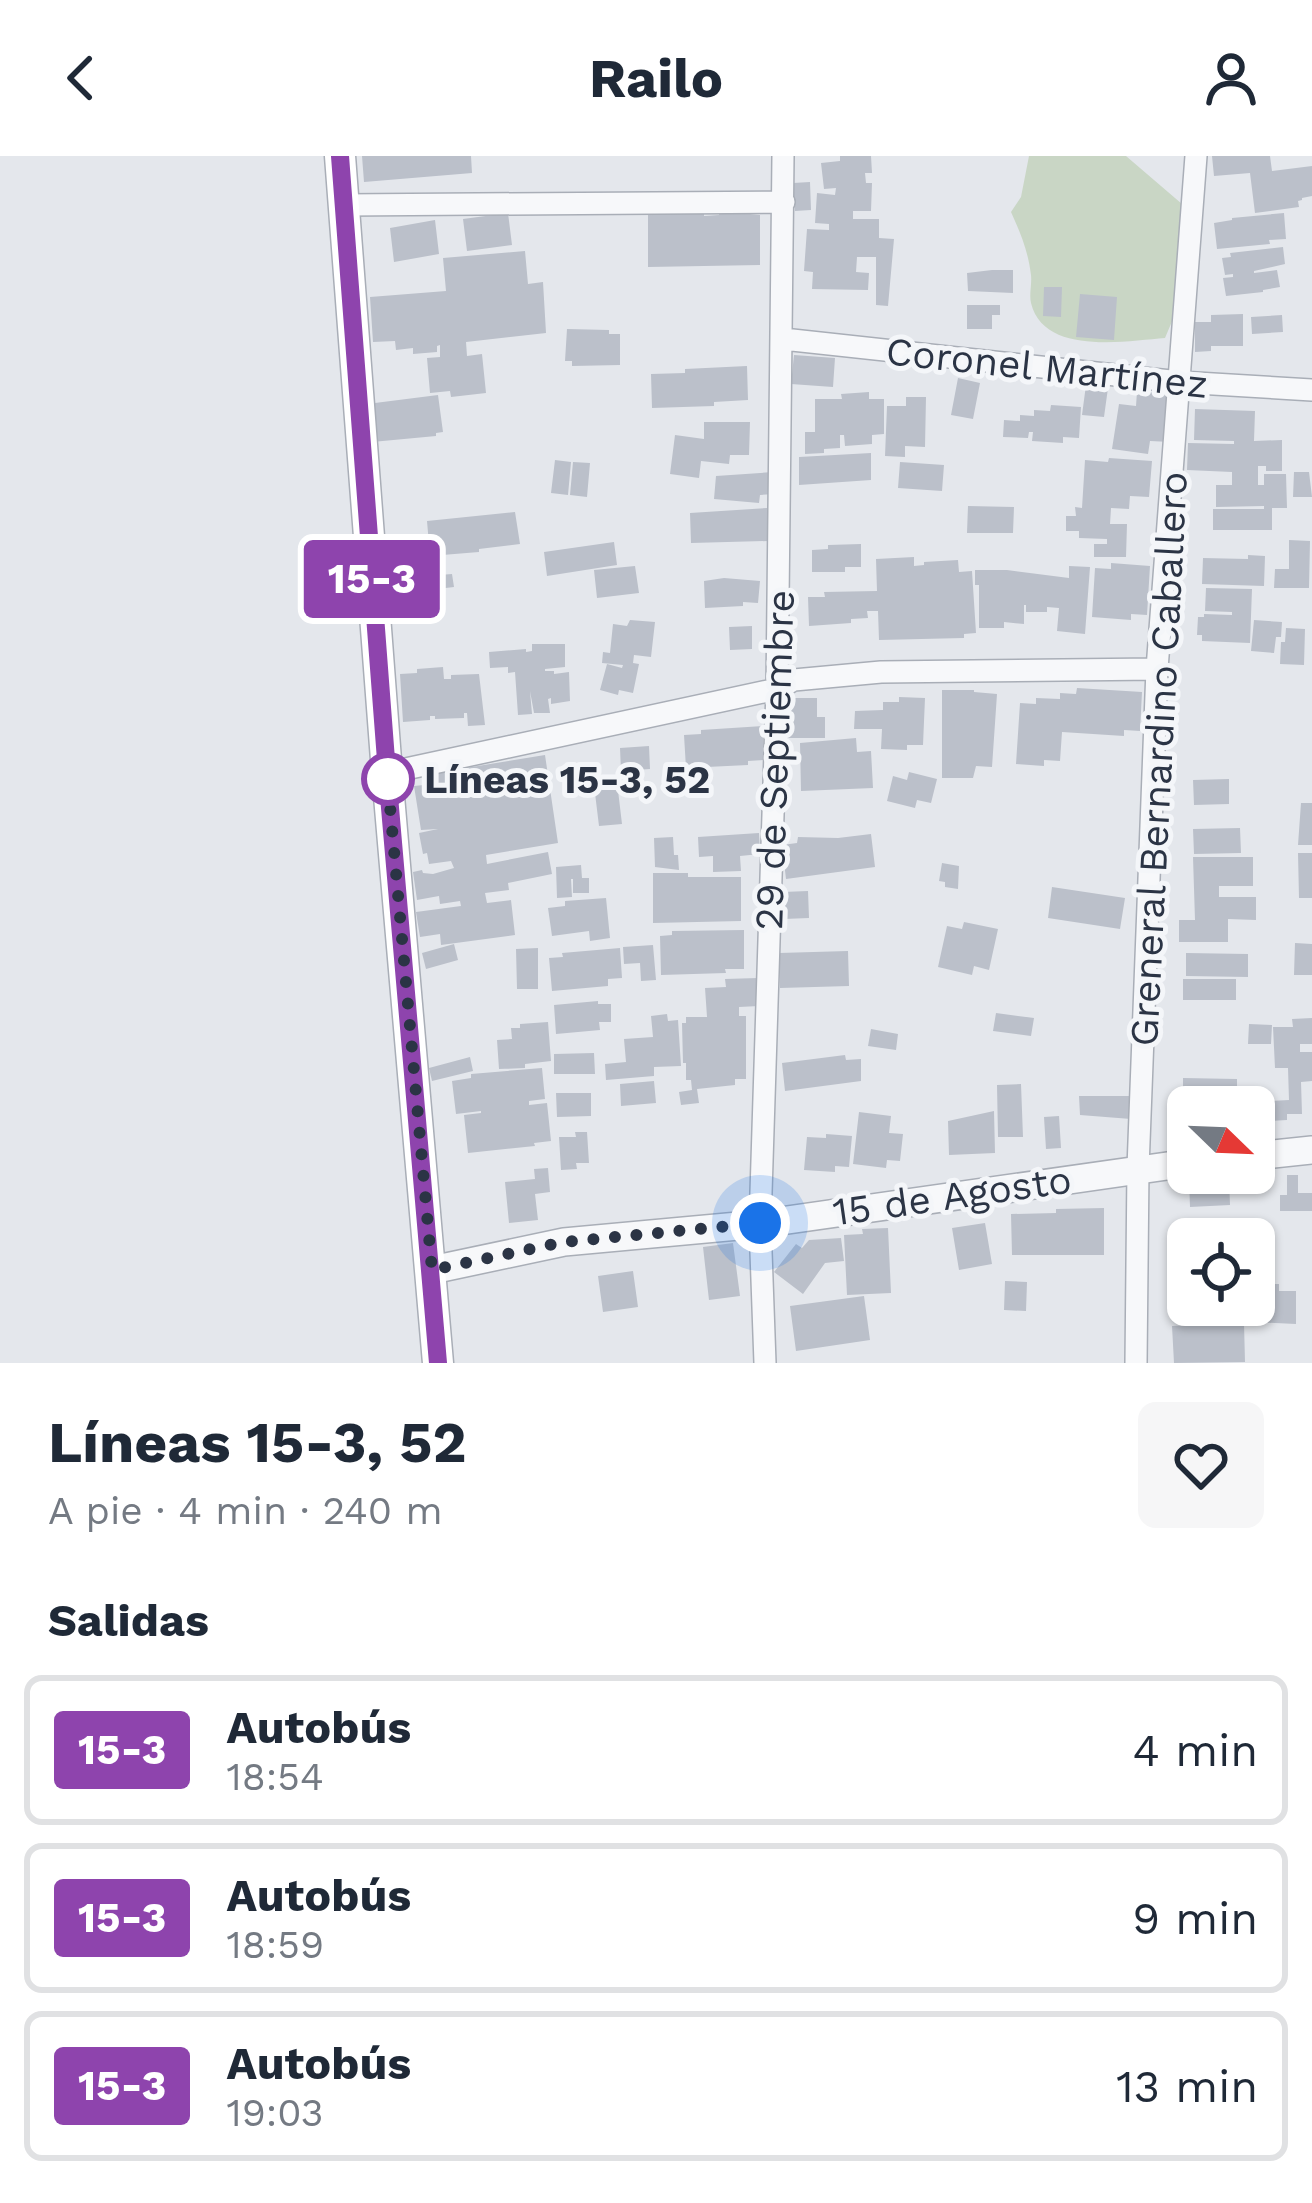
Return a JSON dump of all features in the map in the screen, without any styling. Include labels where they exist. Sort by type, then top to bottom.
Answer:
[{"type":"main road","points":[[340,156],[438,1363]]},
{"type":"street","name":"29 de Septiembre","points":[[765,1363],[760,1223],[777,688],[783,156]]},
{"type":"street","name":"Greneral Bernardino Caballero","points":[[1136,1363],[1138,1168],[1157,669],[1196,156]]},
{"type":"street","points":[[344,206],[784,202]]},
{"type":"street","name":"Coronel Martínez","points":[[783,339],[1180,382],[1312,390]]},
{"type":"street","points":[[387,773],[777,688],[794,680],[881,672],[1157,669]]},
{"type":"street","points":[[1275,1154],[1312,1150]]},
{"type":"street","name":"15 de Agosto","points":[[432,1270],[564,1242],[760,1223],[1167,1165]]},
{"type":"green space","points":[[1029,156],[1126,156],[1182,204],[1189,281],[1165,338],[1088,342],[1052,331],[1039,320],[1031,303],[1028,258],[1011,212],[1021,197]]},
{"type":"building","points":[[362,156],[471,156],[472,173],[364,182]]},
{"type":"building","points":[[840,156],[871,156],[872,173],[865,173],[866,183],[872,183],[871,211],[853,211],[853,219],[879,219],[879,238],[894,239],[888,306],[876,305],[876,257],[857,257],[856,272],[869,273],[868,290],[812,289],[813,272],[804,271],[807,229],[829,230],[829,224],[815,223],[817,193],[835,195],[836,188],[824,189],[821,163],[840,161]]},
{"type":"building","points":[[1212,156],[1270,156],[1272,171],[1312,166],[1312,196],[1298,201],[1299,207],[1255,213],[1250,173],[1214,176]]},
{"type":"building","points":[[810,182],[811,210],[795,211],[793,183]]},
{"type":"building","points":[[704,211],[704,216],[719,215],[719,211],[760,215],[760,265],[648,267],[648,212]]},
{"type":"building","points":[[508,213],[512,245],[467,251],[463,219]]},
{"type":"building","points":[[1284,213],[1286,239],[1217,249],[1214,223]]},
{"type":"building","points":[[435,220],[439,254],[394,262],[390,228]]},
{"type":"building","points":[[1283,247],[1285,264],[1254,271],[1277,270],[1280,287],[1226,296],[1223,278],[1233,274],[1225,275],[1222,258]]},
{"type":"building","points":[[525,251],[528,284],[543,282],[546,333],[466,342],[467,356],[482,354],[486,393],[451,397],[450,391],[430,393],[427,358],[440,357],[440,345],[437,352],[413,354],[413,348],[396,350],[395,341],[373,342],[370,297],[446,291],[443,258]]},
{"type":"building","points":[[1013,270],[1013,293],[968,291],[967,273]]},
{"type":"building","points":[[1044,287],[1062,287],[1061,317],[1043,316]]},
{"type":"building","points":[[1080,294],[1117,297],[1114,340],[1076,337]]},
{"type":"building","points":[[967,305],[1000,305],[1000,315],[992,315],[992,329],[967,329]]},
{"type":"building","points":[[1243,314],[1243,346],[1211,346],[1211,351],[1195,352],[1195,322],[1211,322],[1211,315]]},
{"type":"building","points":[[1282,315],[1283,332],[1252,334],[1251,317]]},
{"type":"building","points":[[567,329],[620,334],[620,365],[572,366],[572,361],[565,361]]},
{"type":"building","points":[[794,355],[835,358],[833,387],[791,384]]},
{"type":"building","points":[[747,366],[748,400],[652,408],[651,374]]},
{"type":"building","points":[[958,378],[980,383],[973,419],[951,415]]},
{"type":"building","points":[[1086,385],[1108,388],[1104,417],[1082,415]]},
{"type":"building","points":[[869,392],[869,399],[884,399],[884,434],[872,435],[872,444],[845,446],[844,435],[840,435],[840,448],[805,454],[805,432],[815,432],[815,399]]},
{"type":"building","points":[[1137,392],[1174,393],[1171,442],[1150,441],[1148,454],[1112,449],[1119,404],[1136,406]]},
{"type":"building","points":[[438,395],[443,432],[372,442],[367,404]]},
{"type":"building","points":[[906,397],[926,397],[925,447],[905,446],[905,457],[885,456],[887,406],[906,406]]},
{"type":"building","points":[[1051,405],[1081,407],[1079,438],[1063,437],[1063,443],[1032,441],[1033,432],[1028,438],[1003,437],[1004,420],[1020,421],[1020,415],[1050,411]]},
{"type":"building","points":[[1195,409],[1255,411],[1254,441],[1282,440],[1282,471],[1258,466],[1258,485],[1264,485],[1264,474],[1286,474],[1287,508],[1272,508],[1272,530],[1213,530],[1213,509],[1264,506],[1216,507],[1216,485],[1232,485],[1232,472],[1187,470],[1188,443],[1234,444],[1194,440]]},
{"type":"building","points":[[704,422],[750,422],[749,455],[730,455],[729,464],[701,461],[699,478],[670,474],[675,435],[704,439]]},
{"type":"building","points":[[871,453],[871,480],[799,485],[799,457]]},
{"type":"building","points":[[1109,458],[1152,461],[1149,497],[1130,496],[1129,509],[1111,508],[1110,524],[1127,524],[1126,557],[1094,557],[1094,544],[1107,544],[1107,539],[1079,538],[1079,531],[1066,531],[1066,516],[1076,516],[1075,507],[1082,508],[1085,460],[1108,462]]},
{"type":"building","points":[[555,460],[571,462],[568,495],[551,493]]},
{"type":"building","points":[[573,462],[590,463],[587,497],[570,495]]},
{"type":"building","points":[[900,462],[944,465],[942,491],[898,488]]},
{"type":"building","points":[[773,472],[775,494],[760,495],[759,503],[714,499],[716,476]]},
{"type":"building","points":[[1294,472],[1309,472],[1312,497],[1293,497]]},
{"type":"building","points":[[968,506],[1014,507],[1013,533],[967,533]]},
{"type":"building","points":[[767,508],[768,541],[691,543],[690,513]]},
{"type":"building","points":[[515,512],[520,544],[430,556],[427,521]]},
{"type":"building","points":[[1289,540],[1310,541],[1309,588],[1274,588],[1275,569],[1289,569]]},
{"type":"building","points":[[614,542],[617,565],[547,576],[544,552]]},
{"type":"building","points":[[861,544],[861,567],[812,572],[812,550]]},
{"type":"building","points":[[1248,555],[1265,556],[1264,586],[1202,584],[1203,558],[1248,559]]},
{"type":"building","points":[[914,557],[914,566],[958,560],[959,572],[972,571],[976,633],[964,634],[964,638],[879,640],[878,611],[867,611],[868,618],[851,619],[851,623],[809,626],[808,597],[877,591],[876,559]]},
{"type":"building","points":[[424,559],[426,576],[452,574],[454,587],[387,595],[384,563]]},
{"type":"building","points":[[1111,563],[1150,566],[1147,615],[1131,614],[1131,620],[1092,617],[1095,568],[1111,569]]},
{"type":"building","points":[[635,566],[639,593],[597,598],[594,570]]},
{"type":"building","points":[[1069,566],[1090,567],[1085,634],[1057,631],[1059,608],[1026,612],[1026,605],[1024,624],[1004,622],[1004,628],[979,628],[975,570],[1069,578]]},
{"type":"building","points":[[704,581],[760,581],[758,603],[705,608]]},
{"type":"building","points":[[1206,588],[1252,589],[1250,643],[1202,641],[1202,635],[1197,635],[1198,617],[1232,615],[1205,611]]},
{"type":"building","points":[[630,620],[655,622],[651,657],[634,655],[633,663],[639,664],[633,693],[600,690],[607,664],[623,665],[602,663],[603,652],[610,653],[613,624],[627,626]]},
{"type":"building","points":[[1254,620],[1282,622],[1274,653],[1251,651]]},
{"type":"building","points":[[752,626],[752,649],[730,650],[729,627]]},
{"type":"building","points":[[1286,628],[1305,629],[1304,665],[1280,664]]},
{"type":"building","points":[[532,644],[565,644],[565,667],[545,671],[569,672],[570,701],[551,704],[548,699],[550,713],[534,713],[530,691],[532,714],[518,715],[515,672],[508,673],[508,667],[490,668],[489,652],[532,651]]},
{"type":"building","points":[[443,667],[444,679],[479,674],[485,725],[468,726],[467,713],[464,718],[430,716],[430,720],[403,722],[400,674]]},
{"type":"building","points":[[1077,688],[1142,692],[1140,731],[1124,730],[1124,736],[1062,732],[1060,761],[1044,760],[1044,766],[1016,764],[1020,703],[1060,699],[1060,693],[1076,694]]},
{"type":"building","points":[[942,690],[997,694],[992,767],[976,766],[973,778],[942,778]]},
{"type":"building","points":[[899,697],[925,698],[923,745],[881,749],[882,729],[854,729],[855,711],[883,710],[883,702],[899,702]]},
{"type":"building","points":[[785,698],[817,698],[817,717],[825,717],[825,738],[785,738]]},
{"type":"building","points":[[763,726],[764,760],[686,768],[684,735]]},
{"type":"building","points":[[856,738],[857,752],[871,751],[873,788],[801,791],[800,743]]},
{"type":"building","points":[[649,746],[650,769],[621,771],[620,748]]},
{"type":"building","points":[[545,755],[558,843],[486,855],[487,864],[548,852],[552,874],[508,883],[509,890],[485,893],[487,903],[511,900],[515,935],[441,945],[440,934],[420,937],[416,912],[461,906],[460,901],[440,904],[439,896],[417,900],[413,872],[433,874],[454,868],[451,861],[429,864],[427,853],[423,854],[419,833],[438,829],[421,830],[414,786],[424,785],[423,775]]},
{"type":"building","points":[[909,772],[937,779],[931,803],[917,800],[915,808],[887,801],[893,776],[907,780]]},
{"type":"building","points":[[1229,779],[1229,804],[1194,805],[1193,780]]},
{"type":"building","points":[[617,782],[622,824],[599,826],[594,785]]},
{"type":"building","points":[[1301,803],[1312,803],[1312,845],[1298,845]]},
{"type":"building","points":[[1240,828],[1241,853],[1194,854],[1193,829]]},
{"type":"building","points":[[759,833],[760,854],[740,856],[741,871],[713,872],[713,856],[699,857],[698,837]]},
{"type":"building","points":[[871,834],[875,867],[786,879],[782,845],[797,843],[798,837]]},
{"type":"building","points":[[673,837],[679,870],[655,867],[654,838]]},
{"type":"building","points":[[1298,853],[1312,853],[1312,898],[1299,898]]},
{"type":"building","points":[[1193,857],[1253,857],[1253,886],[1219,886],[1219,897],[1256,897],[1256,920],[1228,919],[1228,942],[1179,942],[1179,920],[1195,920]]},
{"type":"building","points":[[942,863],[959,866],[958,889],[939,881]]},
{"type":"building","points":[[581,865],[582,878],[589,878],[589,893],[573,893],[571,879],[572,897],[557,898],[556,867]]},
{"type":"building","points":[[653,873],[741,877],[741,921],[653,923]]},
{"type":"building","points":[[1052,887],[1125,898],[1120,929],[1048,918]]},
{"type":"building","points":[[808,891],[809,918],[784,919],[783,892]]},
{"type":"building","points":[[606,898],[610,938],[590,941],[589,931],[552,936],[548,908],[565,906],[565,901]]},
{"type":"building","points":[[964,922],[998,929],[989,970],[974,966],[972,975],[938,967],[947,926],[962,929]]},
{"type":"building","points":[[744,930],[744,969],[661,975],[660,936],[672,935],[672,931]]},
{"type":"building","points":[[1295,943],[1312,944],[1312,975],[1294,975]]},
{"type":"building","points":[[454,944],[458,960],[426,969],[422,953]]},
{"type":"building","points":[[653,945],[656,980],[641,981],[640,963],[624,964],[623,947]]},
{"type":"building","points":[[538,948],[538,989],[517,989],[516,949]]},
{"type":"building","points":[[620,948],[622,978],[608,979],[608,986],[552,991],[549,958]]},
{"type":"building","points":[[848,951],[849,986],[780,988],[779,953]]},
{"type":"building","points":[[1186,953],[1248,954],[1248,977],[1186,976]]},
{"type":"building","points":[[758,978],[759,1006],[739,1007],[739,1016],[746,1016],[746,1079],[735,1079],[735,1085],[697,1089],[699,1103],[681,1105],[679,1092],[692,1090],[683,1063],[682,1023],[686,1017],[707,1017],[705,988],[726,987],[725,979]]},
{"type":"building","points":[[1183,979],[1236,979],[1236,1000],[1183,1000]]},
{"type":"building","points":[[611,1004],[611,1022],[599,1022],[600,1030],[556,1034],[554,1005]]},
{"type":"building","points":[[996,1013],[1034,1018],[1031,1036],[993,1031]]},
{"type":"building","points":[[667,1014],[668,1021],[678,1020],[681,1066],[654,1067],[654,1076],[606,1080],[605,1064],[626,1062],[624,1039],[653,1037],[651,1016]]},
{"type":"building","points":[[1312,1018],[1312,1044],[1300,1044],[1300,1052],[1312,1052],[1312,1081],[1301,1082],[1302,1114],[1275,1121],[1275,1101],[1289,1100],[1288,1068],[1275,1068],[1273,1027],[1293,1027],[1292,1019]]},
{"type":"building","points":[[548,1022],[551,1061],[499,1069],[497,1040],[512,1039],[511,1028],[520,1028],[520,1024]]},
{"type":"building","points":[[1249,1024],[1272,1025],[1271,1044],[1248,1044]]},
{"type":"building","points":[[871,1029],[898,1034],[896,1050],[868,1046]]},
{"type":"building","points":[[594,1053],[595,1074],[554,1074],[554,1054]]},
{"type":"building","points":[[845,1055],[846,1060],[861,1059],[861,1081],[785,1091],[782,1063]]},
{"type":"building","points":[[470,1057],[473,1071],[432,1081],[429,1068]]},
{"type":"building","points":[[542,1068],[545,1099],[529,1101],[529,1105],[547,1103],[551,1141],[468,1153],[464,1115],[481,1111],[456,1114],[452,1081],[471,1078],[471,1074]]},
{"type":"building","points":[[1183,1078],[1237,1079],[1237,1086],[1183,1086]]},
{"type":"building","points":[[654,1081],[656,1103],[621,1106],[620,1084]]},
{"type":"building","points":[[1021,1084],[1023,1137],[998,1137],[997,1085]]},
{"type":"building","points":[[556,1093],[591,1093],[591,1116],[557,1117]]},
{"type":"building","points":[[1079,1096],[1130,1096],[1131,1119],[1080,1115]]},
{"type":"building","points":[[994,1111],[995,1153],[949,1155],[948,1121]]},
{"type":"building","points":[[859,1112],[891,1116],[889,1133],[903,1134],[900,1161],[887,1160],[886,1168],[853,1164]]},
{"type":"building","points":[[1059,1116],[1061,1148],[1046,1149],[1044,1117]]},
{"type":"building","points":[[575,1132],[587,1132],[589,1163],[561,1170],[559,1137],[576,1137]]},
{"type":"building","points":[[826,1134],[852,1136],[849,1167],[835,1166],[835,1172],[804,1170],[807,1137],[826,1138]]},
{"type":"building","points":[[548,1168],[550,1192],[535,1194],[538,1220],[509,1223],[505,1182],[535,1179],[534,1169]]},
{"type":"building","points":[[1287,1175],[1298,1175],[1298,1193],[1312,1193],[1312,1211],[1280,1211],[1280,1195],[1287,1195]]},
{"type":"building","points":[[1190,1194],[1230,1194],[1230,1205],[1190,1207]]},
{"type":"building","points":[[1104,1208],[1104,1255],[1012,1255],[1011,1214]]},
{"type":"building","points":[[985,1223],[992,1264],[959,1270],[952,1228]]},
{"type":"building","points":[[888,1228],[891,1293],[847,1295],[844,1235]]},
{"type":"building","points":[[841,1238],[844,1261],[825,1263],[803,1294],[774,1272],[796,1244],[802,1248],[809,1240]]},
{"type":"building","points":[[733,1243],[740,1296],[709,1300],[703,1247]]},
{"type":"building","points":[[633,1271],[638,1307],[603,1312],[598,1276]]},
{"type":"building","points":[[1005,1281],[1027,1282],[1026,1311],[1004,1310]]},
{"type":"building","points":[[1275,1284],[1279,1291],[1296,1291],[1296,1324],[1275,1323]]},
{"type":"building","points":[[864,1296],[870,1340],[796,1351],[790,1306]]},
{"type":"building","points":[[1172,1326],[1244,1326],[1245,1362],[1174,1363]]},
{"type":"bus line","name":"15-3","points":[[340,156],[438,1363]]},
{"type":"place","name":"Líneas 15-3, 52","points":[[388,779]]},
{"type":"route","points":[[388,779],[387,773],[432,1270],[564,1242],[760,1223]]}]
